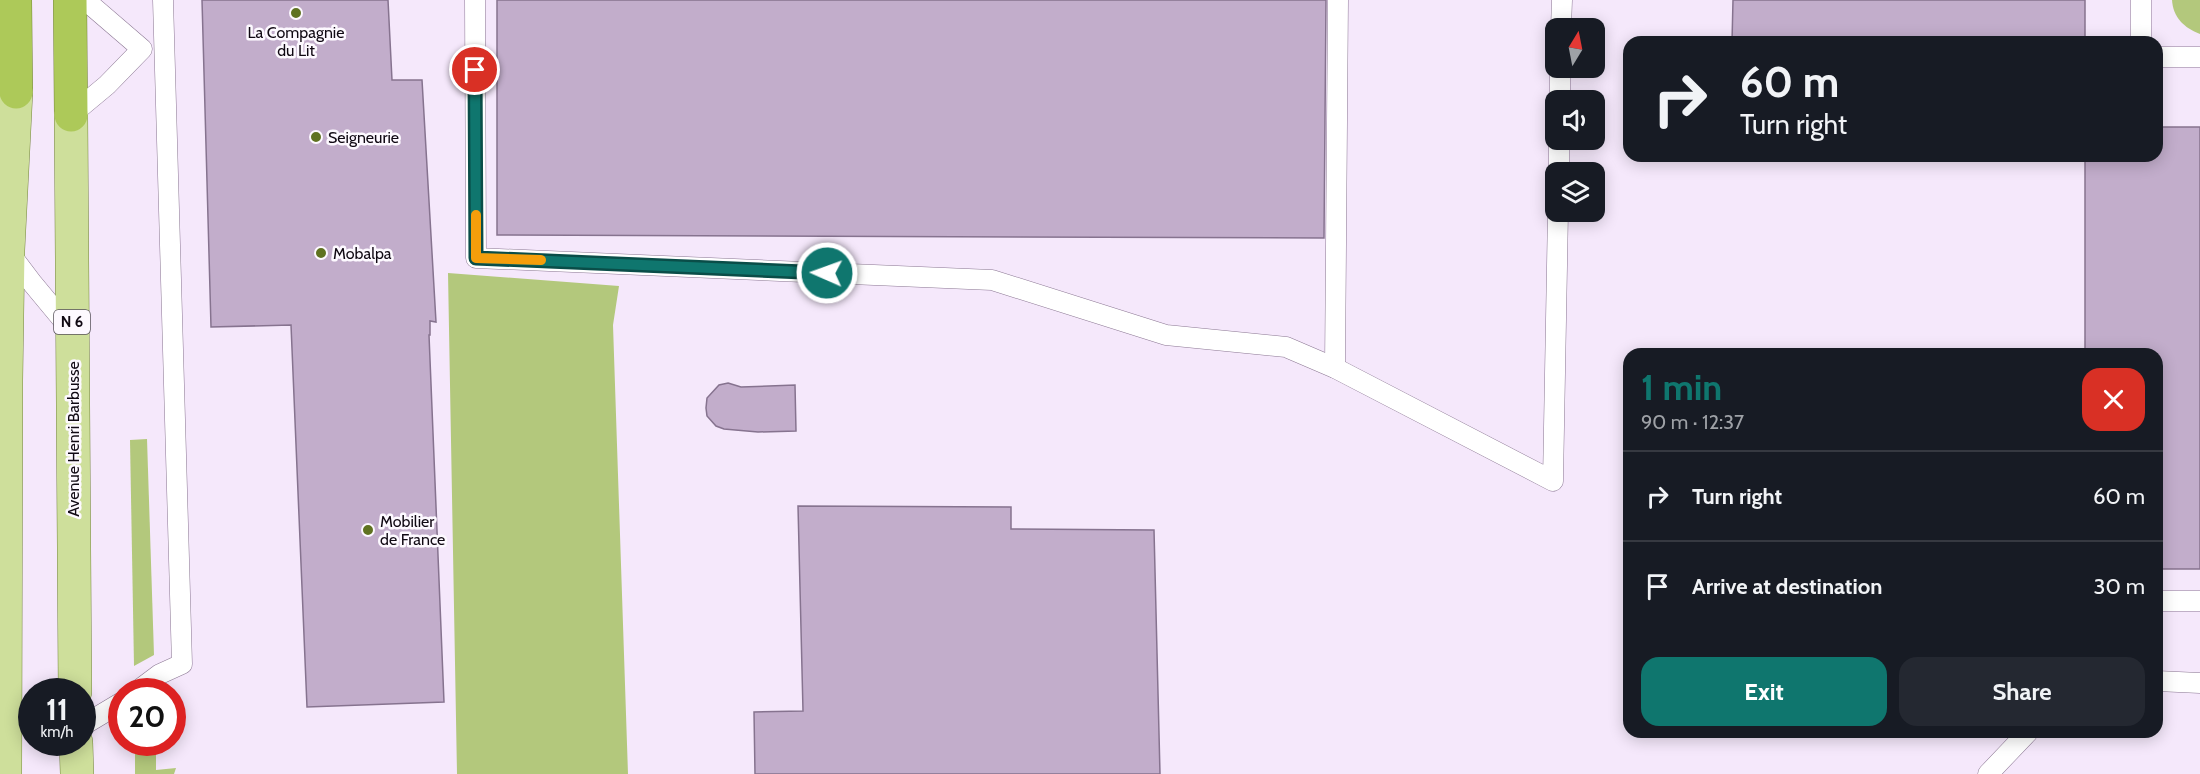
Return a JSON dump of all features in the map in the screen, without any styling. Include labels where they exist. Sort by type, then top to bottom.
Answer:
[{"type":"highway","points":[[15,0],[16,92]]},
{"type":"highway","name":"N 6","points":[[70,0],[71,115]]},
{"type":"main road","points":[[5,774],[4,251],[16,92]]},
{"type":"main road","name":"Avenue Henri Barbusse","points":[[71,115],[75,678]]},
{"type":"main road","points":[[76,756],[77,774]]},
{"type":"lane","points":[[85,0],[142,49],[165,49]]},
{"type":"lane","points":[[155,678],[182,664],[163,0]]},
{"type":"lane","points":[[475,0],[476,258],[992,280],[1166,335],[1286,347],[1335,368],[1553,481],[1558,222]]},
{"type":"lane","points":[[1335,368],[1338,0]]},
{"type":"lane","points":[[1561,18],[1562,0]]},
{"type":"lane","points":[[2141,0],[2141,36]]},
{"type":"lane","points":[[71,115],[107,85],[142,49]]},
{"type":"lane","points":[[2163,57],[2200,57]]},
{"type":"lane","points":[[4,251],[72,331]]},
{"type":"lane","points":[[2163,601],[2200,601]]},
{"type":"lane","points":[[2163,681],[2200,683]]},
{"type":"lane","points":[[1988,774],[2022,738]]},
{"type":"green space","points":[[2172,0],[2200,0],[2200,34],[2189,29],[2180,21]]},
{"type":"green space","points":[[448,273],[619,286],[613,325],[628,774],[457,774]]},
{"type":"green space","points":[[147,439],[154,655],[134,666],[130,440]]},
{"type":"green space","points":[[135,756],[156,756],[156,770],[176,768],[174,774],[135,774]]},
{"type":"building","points":[[202,0],[388,0],[392,80],[422,80],[436,322],[430,321],[429,335],[444,702],[307,707],[291,325],[211,327]]},
{"type":"building","points":[[497,0],[1326,0],[1324,238],[497,235]]},
{"type":"building","points":[[1733,0],[2085,0],[2085,36],[1732,36]]},
{"type":"building","points":[[2163,127],[2200,127],[2200,569],[2163,569],[2163,348],[2085,348],[2085,162],[2163,162]]},
{"type":"building","points":[[728,383],[741,387],[795,385],[796,431],[758,432],[724,429],[716,426],[707,416],[707,398],[719,385]]},
{"type":"building","points":[[798,506],[1011,507],[1011,529],[1154,530],[1160,774],[755,774],[754,712],[803,711]]},
{"type":"slow traffic","points":[[476,215],[476,258],[541,260]]},
{"type":"place","name":"La Compagnie du Lit","points":[[296,13]]},
{"type":"place","name":"Seigneurie","points":[[316,137]]},
{"type":"place","name":"Mobalpa","points":[[321,253]]},
{"type":"place","name":"Mobilier de France","points":[[368,530]]},
{"type":"route","points":[[475,70],[476,258],[827,273]]}]
